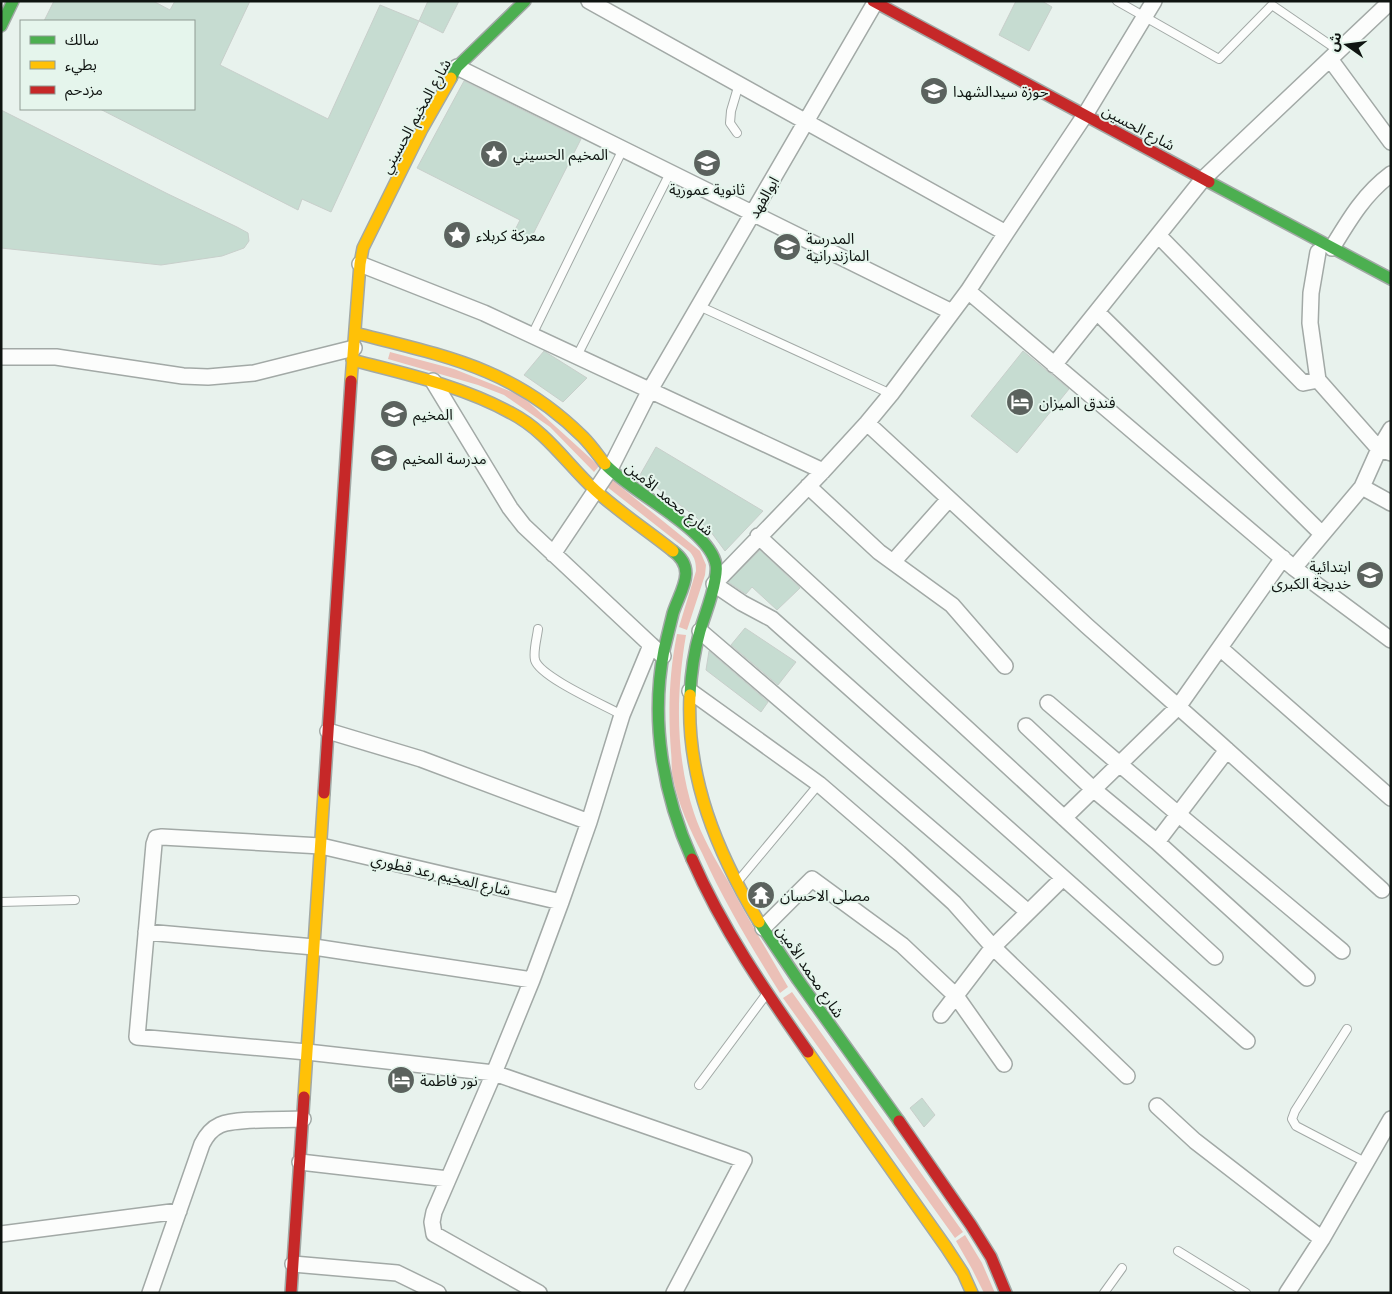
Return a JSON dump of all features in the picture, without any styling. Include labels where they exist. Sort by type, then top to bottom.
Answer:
[{"type":"main road","points":[[1,26],[13,1]]},
{"type":"main road","name":"شارع المخيم الحسيني","points":[[292,1293],[360,264],[367,239],[422,129],[456,67],[525,1]]},
{"type":"main road","name":"شارع الحسين","points":[[875,2],[1203,178],[1325,250],[1391,280]]},
{"type":"main road","points":[[354,347],[433,381],[496,405],[526,422],[556,447],[595,490],[678,554],[684,563],[685,580],[675,608],[663,656],[658,722],[664,775],[671,804],[694,865],[711,901],[766,994],[946,1247],[972,1293]]},
{"type":"main road","name":"شارع محمد الأمين","points":[[354,347],[456,360],[483,369],[509,382],[560,416],[584,439],[610,469],[704,541],[711,550],[716,563],[716,571],[694,654],[690,691],[691,743],[701,797],[720,848],[763,928],[972,1225],[994,1264],[1006,1293]]},
{"type":"street","points":[[590,1],[1006,233]]},
{"type":"street","points":[[1154,1],[1085,115],[968,291],[891,394],[823,471],[758,536],[714,584],[742,603],[772,619],[1247,1041]]},
{"type":"street","points":[[1054,365],[1203,178],[1334,55],[1389,8],[1370,1]]},
{"type":"street","name":"ابوالفهد","points":[[610,469],[650,390],[875,2]]},
{"type":"street","points":[[1334,55],[1391,142]]},
{"type":"street","points":[[456,67],[952,312]]},
{"type":"street","points":[[1385,451],[1318,380],[1310,324],[1311,293],[1325,250],[1363,200],[1378,184],[1391,174]]},
{"type":"street","points":[[1158,235],[1303,383],[1318,380]]},
{"type":"street","points":[[360,264],[484,313],[823,471]]},
{"type":"street","points":[[968,291],[1288,563],[1391,640]]},
{"type":"street","points":[[1096,312],[1322,534]]},
{"type":"street","points":[[1,357],[56,356],[174,375],[208,377],[254,373],[354,347]]},
{"type":"street","points":[[433,381],[510,508],[524,526],[663,656]]},
{"type":"street","points":[[867,423],[1087,626],[1382,890]]},
{"type":"street","points":[[1064,818],[1178,707],[1220,648],[1288,563],[1322,534],[1362,487],[1385,451],[1391,428]]},
{"type":"street","points":[[553,554],[610,469]]},
{"type":"street","points":[[808,486],[879,552],[952,605],[1005,666]]},
{"type":"street","points":[[1362,487],[1391,503]]},
{"type":"street","points":[[893,562],[949,499]]},
{"type":"street","points":[[758,536],[1215,957]]},
{"type":"street","points":[[700,631],[1028,912]]},
{"type":"street","points":[[540,1293],[434,1234],[432,1222],[434,1212],[532,980],[561,902],[622,715],[651,645]]},
{"type":"street","points":[[1220,648],[1391,798]]},
{"type":"street","points":[[690,691],[818,784],[899,852],[954,903],[993,947],[1127,1076]]},
{"type":"street","points":[[1048,703],[1342,950]]},
{"type":"street","points":[[1026,726],[1093,789],[1157,842],[1307,978]]},
{"type":"street","points":[[328,731],[421,758],[588,822]]},
{"type":"street","points":[[1157,842],[1227,750]]},
{"type":"street","name":"شارع المخيم رعد قطوري","points":[[146,932],[154,844],[156,838],[162,837],[321,846],[561,902]]},
{"type":"street","points":[[941,1015],[993,947],[1064,878]]},
{"type":"street","points":[[763,928],[812,879],[902,946],[956,996],[1004,1064]]},
{"type":"street","points":[[532,980],[314,947],[146,932],[137,1037],[307,1052],[494,1073],[744,1160],[674,1293]]},
{"type":"street","points":[[1157,1106],[1195,1142],[1322,1239]]},
{"type":"street","points":[[150,1293],[205,1138],[214,1128],[233,1121],[303,1119]]},
{"type":"street","points":[[1287,1293],[1322,1239],[1391,1119]]},
{"type":"street","points":[[300,1162],[448,1179]]},
{"type":"street","points":[[1,1234],[178,1211]]},
{"type":"street","points":[[293,1264],[397,1273],[438,1293]]},
{"type":"lane","points":[[1117,1],[1219,59],[1272,5],[1334,55]]},
{"type":"lane","points":[[737,134],[730,123],[731,111],[739,84]]},
{"type":"lane","points":[[532,335],[623,149]]},
{"type":"lane","points":[[577,356],[670,173]]},
{"type":"lane","points":[[699,306],[891,394]]},
{"type":"lane","points":[[538,629],[534,658],[539,668],[553,678],[622,715]]},
{"type":"lane","points":[[738,882],[818,784]]},
{"type":"lane","points":[[1,902],[74,900]]},
{"type":"lane","points":[[699,1085],[766,994]]},
{"type":"lane","points":[[1346,1028],[1295,1111],[1292,1119],[1296,1126],[1365,1162]]},
{"type":"lane","points":[[1178,1251],[1246,1293]]},
{"type":"lane","points":[[1104,1293],[1122,1268]]},
{"type":"shaded area","points":[[390,352],[454,369],[522,396],[599,466],[594,472],[550,427],[504,395],[478,385],[388,359]]},
{"type":"shaded area","points":[[611,479],[700,551],[706,565],[705,575],[687,630],[679,627],[696,571],[693,556],[606,486]]},
{"type":"shaded area","points":[[677,634],[686,635],[680,679],[680,747],[683,769],[694,813],[709,848],[788,987],[780,993],[729,907],[689,826],[675,788],[672,772],[670,693]]},
{"type":"shaded area","points":[[792,992],[963,1232],[955,1238],[783,998]]},
{"type":"shaded area","points":[[965,1235],[982,1263],[995,1293],[984,1293],[956,1241]]},
{"type":"building","points":[[54,1],[153,1],[170,10],[175,1],[250,1],[220,65],[328,119],[380,5],[419,21],[331,212],[302,199],[298,210],[102,110],[195,110],[195,20],[44,20]]},
{"type":"building","points":[[428,1],[459,1],[443,33],[419,21]]},
{"type":"building","points":[[1016,1],[1042,1],[1052,7],[1029,51],[999,35]]},
{"type":"building","name":"المخيم الحسيني","points":[[464,81],[581,139],[529,242],[513,234],[520,220],[417,168]]},
{"type":"building","points":[[1,110],[237,227],[248,233],[249,241],[244,248],[222,256],[161,265],[1,248]]},
{"type":"building","points":[[544,351],[587,378],[563,402],[524,375]]},
{"type":"building","name":"فندق الميزان","points":[[1023,351],[1069,389],[1017,453],[971,416]]},
{"type":"building","points":[[656,447],[763,511],[725,551],[711,532],[696,517],[640,475]]},
{"type":"building","points":[[760,550],[800,588],[777,610],[752,587],[746,594],[728,582]]},
{"type":"building","points":[[745,628],[796,662],[778,685],[731,645]]},
{"type":"building","points":[[709,651],[768,702],[761,712],[706,670]]},
{"type":"building","points":[[922,1098],[935,1115],[924,1127],[910,1108]]},
{"type":"traffic: fast","points":[[1,26],[13,1]]},
{"type":"traffic: fast","points":[[451,78],[457,67],[525,1]]},
{"type":"traffic: fast","points":[[1209,182],[1391,279]]},
{"type":"traffic: fast","points":[[605,464],[632,487],[685,525],[711,551],[716,565],[714,587],[694,655],[690,695]]},
{"type":"traffic: fast","points":[[673,551],[685,565],[686,573],[683,588],[673,613],[664,650],[658,703],[659,730],[662,757],[673,809],[692,859]]},
{"type":"traffic: fast","points":[[759,922],[899,1121]]},
{"type":"traffic: slow","points":[[351,381],[360,264],[363,248],[422,129],[451,78]]},
{"type":"traffic: slow","points":[[355,333],[448,358],[504,380],[531,395],[557,414],[586,440],[605,464]]},
{"type":"traffic: slow","points":[[352,360],[453,388],[473,395],[524,420],[546,438],[604,498],[673,551]]},
{"type":"traffic: slow","points":[[690,695],[690,726],[693,756],[707,813],[730,869],[759,922]]},
{"type":"traffic: slow","points":[[304,1097],[324,793]]},
{"type":"traffic: slow","points":[[808,1052],[946,1247],[963,1273],[972,1293]]},
{"type":"traffic: jam","points":[[873,1],[1209,182]]},
{"type":"traffic: jam","points":[[324,793],[351,381]]},
{"type":"traffic: jam","points":[[692,859],[731,935],[760,982],[808,1052]]},
{"type":"traffic: jam","points":[[291,1293],[304,1097]]},
{"type":"traffic: jam","points":[[899,1121],[991,1257],[1006,1293]]},
{"type":"place","name":"حوزة سيدالشهدا","points":[[934,91]]},
{"type":"place","name":"المخيم الحسيني","points":[[494,154]]},
{"type":"place","name":"ثانوية عمورية","points":[[707,163]]},
{"type":"place","name":"معركة كربلاء","points":[[457,235]]},
{"type":"place","name":"المدرسة المازندرانية","points":[[787,247]]},
{"type":"place","name":"فندق الميزان","points":[[1020,402]]},
{"type":"place","name":"المخيم","points":[[394,414]]},
{"type":"place","name":"مدرسة المخيم","points":[[384,458]]},
{"type":"place","name":"ابتدائية خديجة الكبرى","points":[[1370,575]]},
{"type":"place","name":"مصلى الاحسان","points":[[761,895]]},
{"type":"place","name":"نور فاطمة","points":[[401,1080]]}]
